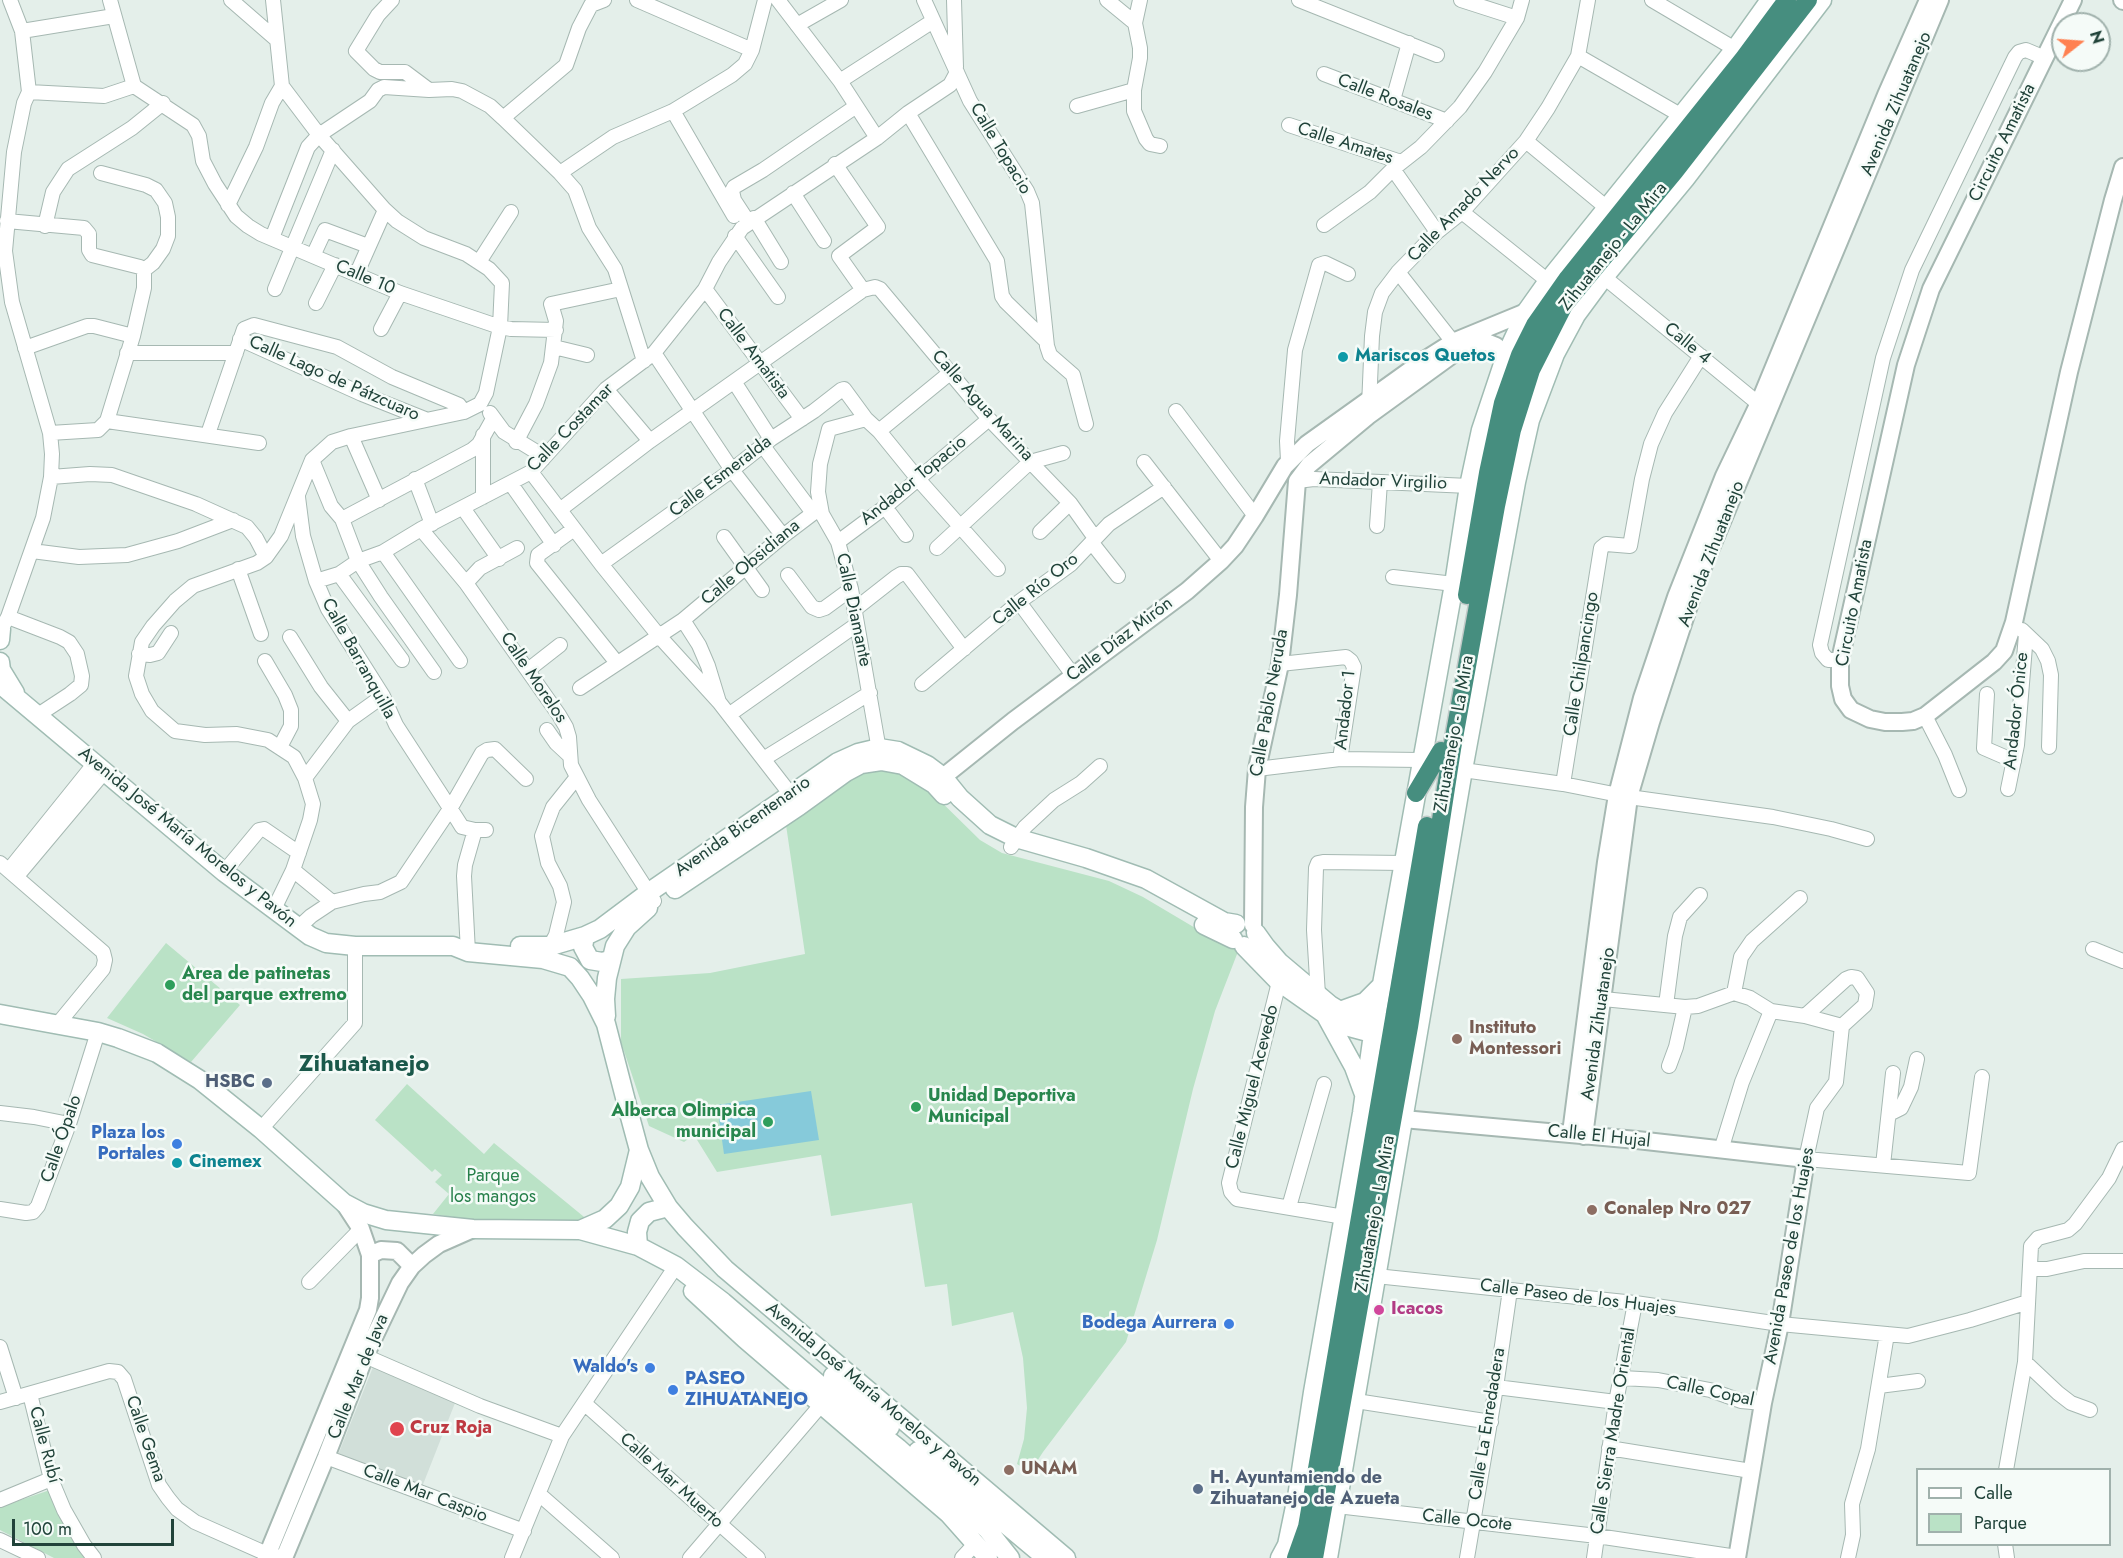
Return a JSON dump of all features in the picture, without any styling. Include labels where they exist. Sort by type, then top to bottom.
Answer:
[{"type":"highway","name":"Zihuatanejo - La Mira","points":[[1296,1558],[1307,1527],[1384,1117],[1441,751],[1488,473],[1503,403],[1520,355],[1535,325],[1568,278],[1744,58],[1787,0]]},
{"type":"highway","name":"Zihuatanejo - La Mira","points":[[1398,1032],[1496,506],[1512,430],[1531,370],[1564,305],[1680,175],[1808,0]]},
{"type":"highway","points":[[1416,793],[1441,751]]},
{"type":"highway","name":"Zihuatanejo - La Mira","points":[[1314,1558],[1382,1213],[1384,1117]]},
{"type":"highway","points":[[1308,1434],[1317,1470]]},
{"type":"main road","points":[[1398,1032],[1383,984],[1454,584],[1469,486],[1481,430],[1506,355],[1526,312],[1548,281],[1735,49],[1770,0]]},
{"type":"main road","points":[[1365,1094],[1398,1032],[1438,926],[1463,770],[1516,482],[1530,420],[1555,354],[1576,315],[1680,175],[1822,0]]},
{"type":"main road","points":[[0,662],[1,670],[19,700]]},
{"type":"main road","name":"Avenida José María Morelos y Pavón","points":[[0,684],[224,872],[298,928],[326,943],[355,946],[463,947]]},
{"type":"main road","name":"Avenida Bicentenario","points":[[463,947],[547,952],[592,933],[651,898],[795,800],[838,762],[858,753],[880,755],[898,751],[913,757],[943,777],[978,816],[1013,842]]},
{"type":"main road","points":[[880,755],[903,765],[934,784],[978,829],[993,839],[1086,858],[1143,883],[1172,900],[1224,922],[1266,947],[1318,995],[1333,1013],[1365,1094],[1384,1117],[1344,1217],[1295,1507],[1287,1545],[1280,1558]]},
{"type":"main road","name":"Avenida Bicentenario","points":[[606,1024],[605,999],[612,953],[651,898]]},
{"type":"main road","points":[[592,933],[610,935],[612,953],[602,963],[590,960],[584,947],[592,933]]},
{"type":"main road","points":[[1244,934],[1279,982],[1333,1013],[1398,1032]]},
{"type":"main road","name":"Avenida José María Morelos y Pavón","points":[[547,952],[570,967],[580,978],[606,1024],[639,1150],[650,1177],[668,1207],[685,1227],[725,1269],[988,1522],[1066,1558]]},
{"type":"main road","points":[[1333,1013],[1365,1002],[1383,984]]},
{"type":"main road","points":[[0,1014],[98,1032],[156,1053],[200,1080],[261,1129],[344,1203],[363,1213],[386,1220],[473,1228],[580,1230],[638,1246],[637,1232],[640,1221],[649,1212],[668,1207]]},
{"type":"main road","points":[[580,1230],[605,1219],[619,1206],[630,1187],[639,1150]]},
{"type":"main road","points":[[1328,1558],[1376,1276],[1382,1213]]},
{"type":"main road","name":"Avenida José María Morelos y Pavón","points":[[638,1246],[723,1302],[828,1392],[893,1455]]},
{"type":"main road","name":"Avenida José María Morelos y Pavón","points":[[674,1270],[821,1405],[988,1522],[1046,1558]]},
{"type":"main road","points":[[988,1522],[988,1558]]},
{"type":"main road","points":[[988,1522],[1010,1558]]},
{"type":"street","points":[[10,0],[22,31],[29,92],[24,103],[14,152],[5,251],[6,304],[25,348],[50,433],[52,454],[51,477],[43,518],[2,630],[69,642],[77,654],[82,676],[81,685],[38,715]]},
{"type":"street","points":[[110,0],[134,86],[163,103],[193,125],[199,136],[203,161],[232,210]]},
{"type":"street","points":[[231,0],[277,40]]},
{"type":"street","points":[[273,0],[282,86],[319,135],[397,221],[424,238],[466,254],[480,262],[502,283],[500,327],[483,401],[464,411],[332,442],[312,460],[281,536],[266,557],[257,563],[193,586],[175,601],[142,642],[136,676],[141,694],[152,711],[175,731],[204,735],[237,734],[268,740],[294,757],[305,778],[313,804],[310,820],[293,870],[273,909]]},
{"type":"street","points":[[392,0],[378,15],[356,51],[374,69],[380,72],[405,72],[429,90]]},
{"type":"street","points":[[503,118],[566,65],[579,28],[591,5],[604,0]]},
{"type":"street","points":[[637,0],[752,50]]},
{"type":"street","points":[[560,173],[613,137],[673,111],[732,75],[745,64],[752,50],[765,0]]},
{"type":"street","points":[[778,0],[840,81],[877,138]]},
{"type":"street","points":[[797,25],[842,0]]},
{"type":"street","name":"Calle Topacio","points":[[924,0],[970,101],[1027,191],[1032,203],[1048,348]]},
{"type":"street","points":[[954,0],[957,72]]},
{"type":"street","points":[[1107,0],[1135,23]]},
{"type":"street","points":[[1140,0],[1135,23],[1140,58],[1134,90],[1134,111],[1146,139],[1150,144],[1160,146]]},
{"type":"street","points":[[1299,0],[1437,55]]},
{"type":"street","points":[[1330,14],[1334,0]]},
{"type":"street","points":[[1461,0],[1499,6],[1517,18]]},
{"type":"street","points":[[1324,225],[1370,192],[1460,107],[1485,72],[1517,18],[1522,0]]},
{"type":"street","name":"Calle Amado Nervo","points":[[1369,408],[1372,336],[1375,312],[1382,293],[1398,272],[1437,232],[1462,212],[1526,141],[1578,56],[1588,0]]},
{"type":"street","points":[[1652,0],[1735,49]]},
{"type":"street","name":"Avenida Zihuatanejo","points":[[1924,25],[1928,0]]},
{"type":"street","name":"Avenida Zihuatanejo","points":[[1577,1134],[1606,862],[1623,796],[1696,584],[1764,407],[1924,25],[1940,0]]},
{"type":"street","name":"Circuito Amatista","points":[[2073,0],[1931,289],[1906,364],[1840,660],[1840,686],[1851,710],[1870,719],[1885,722],[1913,721],[1926,716],[1994,662],[2020,628],[2069,372],[2118,198],[2123,167]]},
{"type":"street","points":[[22,31],[114,16]]},
{"type":"street","points":[[840,81],[933,21]]},
{"type":"street","points":[[1392,100],[1409,43]]},
{"type":"street","points":[[1840,660],[1828,660],[1822,653],[1820,645],[1883,358],[1912,270],[2014,57],[2026,50],[2045,58]]},
{"type":"street","points":[[1578,56],[1682,116]]},
{"type":"street","name":"Calle Costamar","points":[[316,581],[339,574],[358,561],[383,552],[426,526],[531,472],[606,389],[649,357],[705,289],[745,226],[877,138],[908,113],[950,85],[957,72]]},
{"type":"street","name":"Calle Rosales","points":[[1324,74],[1447,121]]},
{"type":"street","points":[[29,92],[104,96],[134,86]]},
{"type":"street","points":[[232,210],[272,103],[282,86]]},
{"type":"street","points":[[272,238],[308,147],[319,135],[370,101],[378,90],[384,87],[452,89],[462,91],[490,106],[575,190],[585,220],[615,269],[649,357],[694,411],[732,470],[783,536]]},
{"type":"street","points":[[1077,106],[1134,90]]},
{"type":"street","points":[[45,226],[53,192],[68,169],[132,128],[163,103]]},
{"type":"street","points":[[726,192],[763,170],[855,107]]},
{"type":"street","points":[[673,111],[726,192],[734,200],[778,297]]},
{"type":"street","points":[[908,113],[997,261],[1002,296],[1073,375],[1086,424]]},
{"type":"street","name":"Calle Amates","points":[[1289,125],[1397,165],[1437,232]]},
{"type":"street","points":[[1526,141],[1607,208]]},
{"type":"street","points":[[275,289],[333,150]]},
{"type":"street","points":[[561,509],[650,441],[735,383],[863,290],[839,256],[879,227],[835,165]]},
{"type":"street","points":[[101,173],[146,185],[156,190],[165,203],[168,236],[163,249],[153,263],[144,270]]},
{"type":"street","points":[[793,193],[824,241]]},
{"type":"street","name":"Calle 10","points":[[232,210],[248,226],[272,238],[400,292],[500,327],[556,330]]},
{"type":"street","points":[[357,273],[385,210]]},
{"type":"street","points":[[480,262],[511,212]]},
{"type":"street","points":[[1462,212],[1548,281]]},
{"type":"street","points":[[7,221],[84,228],[89,234],[89,250],[92,255],[144,270]]},
{"type":"street","points":[[745,226],[781,262]]},
{"type":"street","points":[[313,256],[325,230],[368,246]]},
{"type":"street","points":[[1288,461],[1287,430],[1295,350],[1319,265],[1325,263],[1348,274]]},
{"type":"street","points":[[316,303],[335,265]]},
{"type":"street","points":[[50,433],[98,430],[107,420],[133,336],[144,288],[144,270]]},
{"type":"street","points":[[1398,272],[1453,342]]},
{"type":"street","name":"Calle 4","points":[[1605,277],[1764,407]]},
{"type":"street","name":"Calle Agua Marina","points":[[863,290],[870,287],[880,289],[989,419],[1070,503],[1118,576]]},
{"type":"street","points":[[516,442],[546,381],[556,330],[551,304],[621,289]]},
{"type":"street","name":"Calle Amatista","points":[[705,289],[802,419]]},
{"type":"street","points":[[381,329],[400,292]]},
{"type":"street","points":[[1297,481],[1309,465],[1423,360],[1453,342],[1526,312]]},
{"type":"street","points":[[208,434],[244,329],[254,325],[337,347],[392,377],[459,405],[464,411]]},
{"type":"street","points":[[25,348],[87,326],[133,336]]},
{"type":"street","name":"Calle Lago de Pátzcuaro","points":[[240,339],[362,394],[427,420]]},
{"type":"street","points":[[1369,408],[1452,355],[1476,344],[1486,342],[1496,346],[1506,355]]},
{"type":"street","points":[[554,347],[587,356]]},
{"type":"street","name":"Calle Lago de Pátzcuaro","points":[[127,352],[236,353]]},
{"type":"street","name":"Calle Chilpancingo","points":[[1563,784],[1601,548],[1603,545],[1630,546],[1651,444],[1665,412],[1701,356]]},
{"type":"street","points":[[1883,358],[1906,364]]},
{"type":"street","points":[[879,431],[951,372]]},
{"type":"street","name":"Calle Diamante","points":[[735,383],[767,442],[822,514],[838,542],[851,589],[880,755]]},
{"type":"street","points":[[606,389],[650,441]]},
{"type":"street","name":"Calle Esmeralda","points":[[601,564],[840,390],[844,389],[848,392],[866,419]]},
{"type":"street","points":[[483,401],[493,419],[504,432],[543,459]]},
{"type":"street","name":"Calle Díaz Mirón","points":[[943,777],[1073,675],[1187,591],[1235,546],[1288,461],[1319,435],[1369,408]]},
{"type":"street","points":[[1176,411],[1255,516]]},
{"type":"street","points":[[342,519],[472,450],[493,419]]},
{"type":"street","points":[[866,419],[879,431],[918,479],[998,569]]},
{"type":"street","name":"Calle Diamante","points":[[817,510],[820,464],[829,429],[866,419]]},
{"type":"street","name":"Andador Topacio","points":[[838,542],[885,507],[989,419]]},
{"type":"street","points":[[107,420],[260,443]]},
{"type":"street","points":[[483,435],[483,497]]},
{"type":"street","points":[[351,436],[379,500]]},
{"type":"street","points":[[937,548],[1030,462],[1063,453]]},
{"type":"street","points":[[312,460],[331,506],[342,519],[358,561],[434,672]]},
{"type":"street","points":[[1144,462],[1221,561]]},
{"type":"street","points":[[531,472],[659,636],[730,714],[795,800]]},
{"type":"street","points":[[51,477],[112,475],[196,504],[247,527],[266,557]]},
{"type":"street","name":"Calle Morelos","points":[[415,479],[426,526],[567,727],[571,765],[589,800],[651,898]]},
{"type":"street","name":"Andador Virgilio","points":[[1297,481],[1314,479],[1469,486]]},
{"type":"street","name":"Calle Pablo Neruda","points":[[1244,934],[1257,769],[1280,664],[1297,481]]},
{"type":"street","points":[[1377,526],[1380,482]]},
{"type":"street","points":[[511,484],[554,545]]},
{"type":"street","name":"Calle Río Oro","points":[[922,684],[1019,602],[1059,574],[1108,524],[1164,487]]},
{"type":"street","points":[[1271,490],[1287,496],[1292,503],[1294,513]]},
{"type":"street","name":"Calle Barranquilla","points":[[297,495],[303,536],[316,581],[328,609],[383,696],[396,725],[462,827],[480,830],[465,865],[463,947]]},
{"type":"street","points":[[1040,532],[1070,503]]},
{"type":"street","points":[[885,507],[906,534]]},
{"type":"street","points":[[464,508],[498,559]]},
{"type":"street","name":"Calle Obsidiana","points":[[683,620],[817,510]]},
{"type":"street","points":[[32,551],[79,557],[127,555],[178,542],[233,520]]},
{"type":"street","points":[[574,530],[538,555],[537,563],[617,663]]},
{"type":"street","points":[[724,537],[762,590]]},
{"type":"street","points":[[466,583],[474,572],[517,548]]},
{"type":"street","points":[[383,552],[460,661]]},
{"type":"street","points":[[238,569],[261,634]]},
{"type":"street","points":[[339,574],[402,660]]},
{"type":"street","points":[[854,610],[901,574],[907,574],[964,649]]},
{"type":"street","points":[[788,575],[812,607],[819,610],[851,589]]},
{"type":"street","points":[[1393,577],[1454,584]]},
{"type":"street","points":[[1019,602],[1073,675]]},
{"type":"street","points":[[580,688],[683,620],[699,645],[719,702]]},
{"type":"street","points":[[730,714],[856,625]]},
{"type":"street","points":[[2020,628],[2045,654],[2050,675],[2049,747]]},
{"type":"street","name":"Andador Ónice","points":[[2008,789],[2017,745],[2020,628]]},
{"type":"street","points":[[139,654],[150,655],[158,652],[171,633]]},
{"type":"street","points":[[291,637],[321,687],[348,721]]},
{"type":"street","points":[[528,670],[560,645]]},
{"type":"street","name":"Andador 1","points":[[1280,664],[1346,657],[1351,661],[1354,668],[1341,759]]},
{"type":"street","points":[[265,661],[285,695],[291,717],[291,726],[280,747]]},
{"type":"street","points":[[765,758],[870,693]]},
{"type":"street","points":[[1987,694],[1984,748],[2014,760]]},
{"type":"street","points":[[305,778],[348,721],[383,696]]},
{"type":"street","points":[[1926,716],[1959,790]]},
{"type":"street","points":[[548,730],[562,750],[570,756]]},
{"type":"street","points":[[298,928],[332,903],[380,892],[401,882],[450,809],[482,753],[495,750],[526,779]]},
{"type":"street","points":[[1257,769],[1341,759],[1421,760]]},
{"type":"street","points":[[1013,842],[1025,827],[1054,800],[1081,783],[1100,766]]},
{"type":"street","points":[[57,1025],[103,969],[105,960],[103,952],[9,870],[100,767]]},
{"type":"street","points":[[1463,770],[1773,817],[1867,839]]},
{"type":"street","points":[[547,952],[564,902],[560,886],[548,863],[542,836],[553,807],[578,777]]},
{"type":"street","name":"Avenida Zihuatanejo","points":[[1577,1134],[1603,999],[1623,796]]},
{"type":"street","points":[[224,872],[259,830],[264,829],[299,853]]},
{"type":"street","points":[[1318,995],[1314,930],[1318,863],[1323,861],[1404,863]]},
{"type":"street","points":[[293,870],[332,903]]},
{"type":"street","points":[[1666,1005],[1675,936],[1680,917],[1700,895]]},
{"type":"street","points":[[1734,993],[1741,957],[1752,941],[1800,898]]},
{"type":"street","points":[[261,1129],[355,1023],[355,946]]},
{"type":"street","points":[[2093,949],[2123,961]]},
{"type":"street","points":[[1603,999],[1685,1007],[1698,1006],[1734,993],[1750,998],[1771,1011],[1842,1026],[1865,1005],[1868,999],[1867,993],[1857,978],[1851,977],[1805,1017]]},
{"type":"street","name":"Calle Miguel Acevedo","points":[[1279,982],[1229,1183],[1237,1199],[1289,1207]]},
{"type":"street","points":[[1669,1066],[1685,1007]]},
{"type":"street","points":[[1721,1150],[1742,1082],[1771,1011]]},
{"type":"street","name":"Avenida Paseo de los Huajes","points":[[1737,1557],[1763,1403],[1780,1324],[1806,1159],[1817,1108],[1836,1082],[1842,1026]]},
{"type":"street","name":"Calle Ópalo","points":[[0,1209],[26,1213],[33,1212],[38,1206],[69,1124],[98,1032]]},
{"type":"street","points":[[1889,1114],[1901,1107],[1911,1087],[1917,1059]]},
{"type":"street","points":[[1883,1165],[1893,1073]]},
{"type":"street","points":[[1806,1159],[1969,1173],[1982,1077]]},
{"type":"street","points":[[1324,1084],[1289,1207],[1344,1217]]},
{"type":"street","points":[[0,1113],[69,1124]]},
{"type":"street","name":"Calle El Hujal","points":[[1384,1117],[1577,1134],[1806,1159]]},
{"type":"street","points":[[2006,1468],[2025,1362],[2031,1246],[2038,1238],[2068,1230],[2075,1224],[2109,1178],[2123,1149]]},
{"type":"street","name":"Calle Mar de Java","points":[[266,1556],[368,1310],[370,1255],[361,1229],[344,1203]]},
{"type":"street","name":"Calle Mar de Java","points":[[284,1558],[365,1356],[389,1303],[412,1266],[439,1244],[473,1228]]},
{"type":"street","points":[[309,1282],[361,1229]]},
{"type":"street","points":[[370,1255],[381,1250],[397,1251],[412,1266]]},
{"type":"street","points":[[2030,1269],[2047,1269],[2084,1261],[2123,1261]]},
{"type":"street","points":[[512,1558],[562,1436],[674,1270]]},
{"type":"street","name":"Calle Paseo de los Huajes","points":[[1376,1276],[1635,1304],[1780,1324],[1908,1336],[2028,1302]]},
{"type":"street","name":"Calle La Enredadera","points":[[1467,1558],[1491,1422],[1510,1290]]},
{"type":"street","name":"Calle Sierra Madre Oriental","points":[[1594,1558],[1616,1402],[1635,1304]]},
{"type":"street","points":[[1848,1558],[1853,1535],[1852,1504],[1865,1465],[1887,1334]]},
{"type":"street","name":"Calle Rubí","points":[[0,1347],[16,1398]]},
{"type":"street","points":[[365,1356],[480,1406],[562,1436]]},
{"type":"street","points":[[2025,1362],[2058,1393],[2071,1402],[2090,1410]]},
{"type":"street","name":"Calle Gema","points":[[0,1402],[109,1371],[118,1372],[124,1379],[159,1485],[177,1509],[195,1522],[266,1556],[284,1558]]},
{"type":"street","name":"Calle Copal","points":[[1622,1378],[1658,1380],[1710,1390],[1741,1401],[1763,1403]]},
{"type":"street","points":[[1879,1386],[1918,1381]]},
{"type":"street","points":[[1496,1387],[1616,1402]]},
{"type":"street","name":"Calle Rubí","points":[[30,1394],[51,1479],[64,1510],[94,1558]]},
{"type":"street","points":[[1356,1401],[1491,1422]]},
{"type":"street","name":"Calle Mar Muerto","points":[[584,1403],[758,1558]]},
{"type":"street","points":[[690,1558],[821,1405]]},
{"type":"street","points":[[320,1426],[335,1433]]},
{"type":"street","points":[[1609,1448],[1751,1471]]},
{"type":"street","name":"Calle Mar Caspio","points":[[326,1457],[524,1531]]},
{"type":"street","points":[[0,1500],[51,1479]]},
{"type":"street","points":[[539,1494],[612,1558]]},
{"type":"street","name":"Calle Ocote","points":[[1337,1506],[1597,1536],[1737,1557]]},
{"type":"street","points":[[962,1558],[988,1522]]},
{"type":"street","points":[[0,1540],[38,1558]]},
{"type":"shaded area","name":"Cruz Roja","points":[[373,1367],[455,1403],[422,1487],[338,1455]]},
{"type":"green space","name":"Unidad Deportiva Municipal","points":[[889,768],[923,784],[980,840],[1002,853],[1109,881],[1143,897],[1202,932],[1239,949],[1215,1011],[1193,1089],[1157,1240],[1126,1342],[1030,1472],[1017,1464],[1024,1439],[1027,1408],[1023,1358],[1013,1312],[952,1326],[947,1284],[925,1287],[912,1203],[831,1216],[821,1155],[717,1172],[694,1135],[684,1142],[649,1126],[621,1042],[621,979],[710,973],[805,954],[786,825],[847,781],[869,771]]},
{"type":"green space","points":[[166,943],[240,1005],[191,1062],[143,1034],[107,1018]]},
{"type":"green space","name":"Parque los mangos","points":[[407,1084],[484,1154],[494,1143],[589,1221],[487,1222],[433,1214],[449,1194],[435,1182],[442,1175],[435,1169],[432,1172],[375,1120]]},
{"type":"green space","points":[[50,1490],[85,1558],[54,1558],[0,1530],[0,1507]]},
{"type":"water","name":"Alberca Olimpica municipal","points":[[811,1091],[819,1140],[724,1154],[717,1105]]},
{"type":"place","name":"Mariscos Quetos","points":[[1343,357]]},
{"type":"place","name":"Area de patinetas del parque extremo","points":[[170,985]]},
{"type":"place","name":"Instituto Montessori","points":[[1457,1039]]},
{"type":"place","name":"HSBC","points":[[267,1083]]},
{"type":"place","name":"Unidad Deportiva Municipal","points":[[916,1107]]},
{"type":"place","name":"Alberca Olimpica municipal","points":[[768,1122]]},
{"type":"place","name":"Plaza los Portales","points":[[177,1144]]},
{"type":"place","name":"Cinemex","points":[[177,1163]]},
{"type":"place","name":"Conalep Nro 027","points":[[1592,1210]]},
{"type":"place","name":"Icacos","points":[[1379,1310]]},
{"type":"place","name":"Bodega Aurrera","points":[[1229,1324]]},
{"type":"place","name":"Waldo's","points":[[650,1368]]},
{"type":"place","name":"PASEO ZIHUATANEJO","points":[[673,1390]]},
{"type":"place","name":"Cruz Roja","points":[[397,1429]]},
{"type":"place","name":"UNAM","points":[[1009,1470]]},
{"type":"place","name":"H. Ayuntamiendo de Zihuatanejo de Azueta","points":[[1198,1489]]},
{"type":"district","name":"Zihuatanejo","points":[[364,1065]]}]
